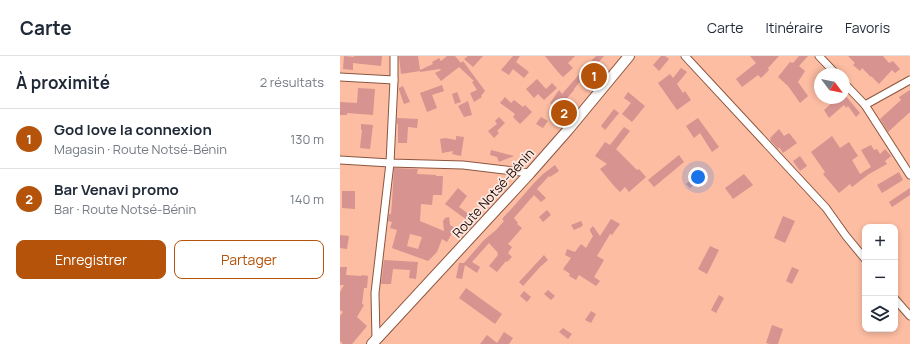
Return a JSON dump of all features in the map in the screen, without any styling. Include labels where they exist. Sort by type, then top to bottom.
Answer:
[{"type":"main road","name":"Route Notsé-Bénin","points":[[374,342],[530,172],[629,56]]},
{"type":"street","points":[[374,342],[375,293],[390,163],[394,56]]},
{"type":"street","points":[[685,56],[826,208],[862,255]]},
{"type":"street","points":[[819,56],[830,68]]},
{"type":"street","points":[[340,77],[394,80]]},
{"type":"street","points":[[865,105],[910,80]]},
{"type":"street","points":[[850,89],[865,105],[910,175]]},
{"type":"street","points":[[340,160],[463,165],[530,172]]},
{"type":"street","points":[[898,302],[910,316]]},
{"type":"building","points":[[344,56],[382,56],[381,66],[353,63],[353,70],[343,69]]},
{"type":"building","points":[[399,56],[418,56],[420,70],[433,64],[432,62],[439,58],[441,61],[447,56],[455,56],[461,63],[463,61],[485,91],[481,96],[482,97],[474,102],[470,93],[477,90],[472,82],[474,81],[459,67],[441,81],[435,73],[441,70],[440,69],[401,74]]},
{"type":"building","points":[[468,56],[483,56],[473,67],[464,59]]},
{"type":"building","points":[[513,56],[520,56],[516,62],[529,72],[524,78],[513,69],[509,75],[501,70]]},
{"type":"building","points":[[545,56],[575,56],[568,63],[573,68],[563,77]]},
{"type":"building","points":[[596,56],[604,56],[584,80],[582,79],[557,110],[550,103],[559,90],[562,94]]},
{"type":"building","points":[[661,56],[665,56],[669,59],[659,71],[653,65]]},
{"type":"building","points":[[750,56],[779,56],[761,78],[758,75],[742,87],[736,79],[756,63]]},
{"type":"building","points":[[799,56],[808,56],[799,66],[805,71],[798,82],[808,96],[800,103],[788,86],[778,77],[790,62],[793,63]]},
{"type":"building","points":[[848,56],[883,56],[889,63],[893,61],[900,69],[895,73],[892,70],[879,84],[862,68],[860,71],[853,65],[855,63]]},
{"type":"building","points":[[681,68],[687,72],[677,84],[683,93],[685,91],[691,100],[677,110],[658,83],[670,74],[673,78]]},
{"type":"building","points":[[537,79],[546,89],[552,83],[557,88],[544,100],[538,94],[534,98],[526,89]]},
{"type":"building","points":[[442,85],[444,91],[432,95],[437,108],[427,112],[420,93]]},
{"type":"building","points":[[403,86],[410,102],[404,104],[399,90],[399,88]]},
{"type":"building","points":[[358,88],[375,89],[373,115],[347,113],[347,115],[340,115],[340,102],[357,103]]},
{"type":"building","points":[[910,90],[910,112],[888,132],[880,119],[901,100],[899,97]]},
{"type":"building","points":[[457,92],[461,102],[455,104],[452,94]]},
{"type":"building","points":[[628,92],[645,106],[632,122],[622,114],[631,103],[624,98]]},
{"type":"building","points":[[505,97],[511,103],[514,100],[523,107],[525,105],[532,112],[520,124],[513,117],[515,114],[500,103]]},
{"type":"building","points":[[468,101],[472,115],[464,117],[458,106]]},
{"type":"building","points":[[850,101],[860,113],[856,117],[848,106],[846,108],[844,105],[829,118],[824,110],[831,104],[850,104]]},
{"type":"building","points":[[614,109],[619,113],[605,130],[601,126]]},
{"type":"building","points":[[499,117],[505,123],[497,131],[499,133],[494,138],[488,131],[497,124],[495,121]]},
{"type":"building","points":[[541,117],[548,121],[543,128],[536,124]]},
{"type":"building","points":[[397,118],[418,119],[417,128],[408,127],[407,143],[398,143]]},
{"type":"building","points":[[698,118],[719,147],[712,152],[700,133],[694,138],[686,126]]},
{"type":"building","points":[[361,124],[373,125],[370,149],[360,148],[362,130]]},
{"type":"building","points":[[624,127],[630,131],[616,149],[646,177],[629,192],[625,187],[620,192],[614,186],[600,169],[607,164],[595,156],[605,142],[610,145]]},
{"type":"building","points":[[779,129],[784,136],[789,133],[797,143],[783,153],[779,147],[778,149],[770,140],[770,138]]},
{"type":"building","points":[[456,136],[464,137],[461,156],[452,154],[453,151],[442,153],[440,139],[445,138],[456,140]]},
{"type":"building","points":[[832,136],[840,148],[849,142],[858,156],[852,160],[860,174],[871,167],[861,150],[871,145],[874,150],[877,149],[880,154],[885,149],[891,156],[885,161],[887,164],[869,174],[852,187],[850,184],[839,193],[823,174],[825,172],[811,152]]},
{"type":"building","points":[[491,150],[514,156],[499,162],[497,157],[490,155]]},
{"type":"building","points":[[679,155],[684,162],[654,187],[648,180]]},
{"type":"building","points":[[800,156],[807,166],[800,171],[793,161]]},
{"type":"building","points":[[555,165],[559,171],[550,177],[549,176],[537,189],[546,198],[541,202],[534,195],[514,218],[518,223],[517,224],[522,228],[508,244],[512,247],[508,253],[512,257],[507,262],[506,261],[497,272],[489,266],[498,253],[489,243],[472,262],[480,267],[477,273],[465,265],[462,279],[456,278],[459,263],[464,263],[484,240],[504,221],[502,219],[534,183]]},
{"type":"building","points":[[394,168],[418,169],[417,174],[443,176],[442,195],[433,195],[432,205],[421,204],[420,221],[444,231],[443,221],[445,218],[449,217],[450,225],[455,228],[447,242],[442,239],[437,252],[428,261],[392,248],[397,230],[390,228],[392,222],[388,221],[389,214],[391,214]],"holes":[[[410,234],[422,237],[418,249],[407,246]]]},
{"type":"building","points":[[899,172],[903,180],[882,193],[877,185]]},
{"type":"building","points":[[744,174],[753,185],[733,199],[725,188]]},
{"type":"building","points":[[695,176],[699,181],[690,188],[686,184]]},
{"type":"building","points":[[458,188],[467,196],[459,207],[470,215],[467,220],[445,204]]},
{"type":"building","points":[[910,188],[910,195],[892,207],[889,202]]},
{"type":"building","points":[[342,191],[355,191],[355,209],[342,208]]},
{"type":"building","points":[[547,210],[551,215],[543,222],[539,217]]},
{"type":"building","points":[[783,216],[795,221],[785,243],[774,238]]},
{"type":"building","points":[[611,219],[620,224],[612,235],[610,234],[597,256],[604,260],[594,277],[600,281],[596,286],[579,275],[576,280],[569,276],[570,274],[563,269],[571,258],[565,255],[567,249],[575,252],[581,244],[586,248],[593,236],[590,229],[593,226],[600,236]]},
{"type":"building","points":[[581,221],[583,225],[574,230],[571,225]]},
{"type":"building","points":[[340,235],[349,236],[347,249],[340,248]]},
{"type":"building","points":[[710,246],[719,250],[707,274],[698,269]]},
{"type":"building","points":[[544,255],[548,260],[523,286],[519,282]]},
{"type":"building","points":[[384,260],[418,262],[416,279],[409,278],[410,270],[393,269],[391,284],[381,284]]},
{"type":"building","points":[[340,267],[347,267],[346,275],[368,276],[367,288],[364,288],[362,304],[364,305],[357,317],[367,326],[352,344],[343,344],[340,341],[340,316],[343,312],[340,310],[340,292],[344,285],[340,285]]},
{"type":"building","points":[[792,267],[799,270],[792,284],[786,281]]},
{"type":"building","points":[[466,288],[502,314],[495,324],[459,298]]},
{"type":"building","points":[[548,290],[555,296],[551,300],[544,294]]},
{"type":"building","points":[[524,291],[531,297],[527,302],[520,296]]},
{"type":"building","points":[[719,295],[724,298],[716,313],[711,310]]},
{"type":"building","points":[[591,311],[596,314],[591,323],[585,320]]},
{"type":"building","points":[[772,325],[783,329],[778,344],[766,343]]},
{"type":"building","points":[[563,328],[572,334],[568,339],[559,332]]},
{"type":"building","points":[[504,332],[513,338],[509,344],[480,344],[487,335],[497,343]]},
{"type":"place","name":"God love la connexion","points":[[594,76]]},
{"type":"place","name":"Bar Venavi promo","points":[[564,113]]}]
